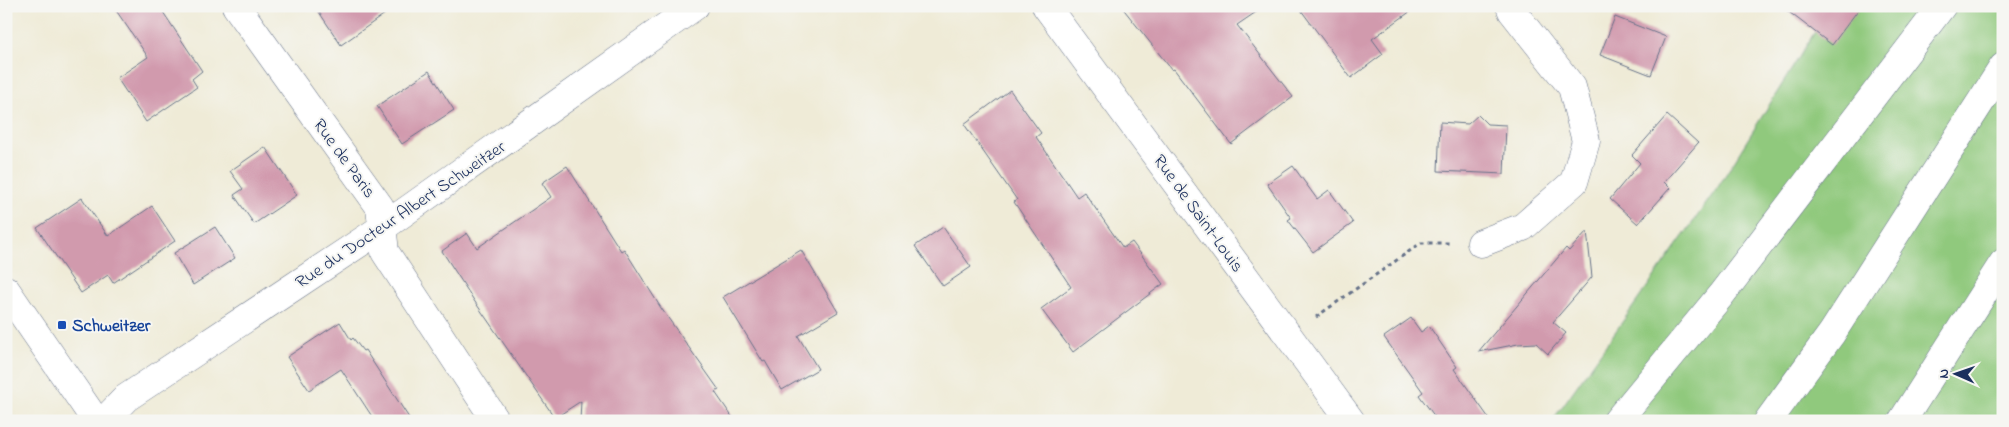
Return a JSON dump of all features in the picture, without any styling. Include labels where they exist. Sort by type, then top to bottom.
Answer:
[{"type":"street","name":"Rue de Paris","points":[[236,6],[380,208],[385,252],[496,421]]},
{"type":"street","name":"Rue du Docteur Albert Schweitzer","points":[[104,421],[126,398],[382,228],[695,6]]},
{"type":"street","name":"Rue de Saint-Louis","points":[[1046,6],[1351,421]]},
{"type":"street","points":[[1481,243],[1523,227],[1574,182],[1586,141],[1572,87],[1510,6]]},
{"type":"street","points":[[1617,421],[1721,296],[1942,6]]},
{"type":"street","points":[[1768,421],[1832,333],[2003,67]]},
{"type":"street","points":[[1902,421],[2003,263]]},
{"type":"street","points":[[6,290],[96,421]]},
{"type":"path","points":[[1327,310],[1421,243],[1481,243]]},
{"type":"green space","points":[[1831,6],[2003,6],[2003,410],[1994,421],[1552,421],[1718,187]]},
{"type":"building","points":[[113,6],[159,6],[202,71],[192,79],[197,87],[146,122],[117,78],[148,57]]},
{"type":"building","points":[[315,6],[396,6],[341,45]]},
{"type":"building","points":[[1121,6],[1265,6],[1237,25],[1293,97],[1231,144],[1174,69],[1172,70]]},
{"type":"building","points":[[1298,6],[1418,6],[1372,39],[1383,54],[1351,78]]},
{"type":"building","points":[[1781,6],[1861,6],[1832,45]]},
{"type":"building","points":[[1615,17],[1666,37],[1651,75],[1600,55]]},
{"type":"building","points":[[429,71],[454,110],[402,144],[377,106]]},
{"type":"building","points":[[1010,90],[1041,133],[1036,137],[1077,197],[1084,192],[1123,248],[1132,242],[1163,284],[1073,352],[1041,309],[1071,287],[1014,202],[1017,200],[964,124]]},
{"type":"building","points":[[1478,115],[1487,124],[1506,125],[1504,174],[1438,171],[1440,122],[1468,124]]},
{"type":"building","points":[[1667,115],[1698,143],[1664,182],[1670,188],[1638,224],[1610,199],[1640,163],[1632,155]]},
{"type":"building","points":[[265,147],[297,195],[254,224],[234,195],[243,189],[230,171]]},
{"type":"building","points":[[567,166],[621,251],[624,249],[661,308],[719,390],[715,392],[735,421],[580,421],[581,401],[555,418],[475,302],[442,251],[467,233],[477,248],[551,197],[542,183]]},
{"type":"building","points":[[1293,166],[1317,199],[1329,190],[1353,223],[1313,252],[1288,220],[1291,218],[1267,184]]},
{"type":"building","points":[[82,198],[108,236],[152,206],[175,241],[113,283],[108,275],[81,293],[37,228]]},
{"type":"building","points":[[215,227],[235,258],[193,285],[174,253]]},
{"type":"building","points":[[943,227],[971,267],[943,286],[915,246]]},
{"type":"building","points":[[1587,231],[1592,277],[1553,322],[1566,333],[1548,354],[1536,343],[1518,344],[1478,352],[1566,248],[1569,251]]},
{"type":"building","points":[[801,250],[838,312],[798,336],[818,369],[782,390],[723,297]]},
{"type":"building","points":[[1411,318],[1421,332],[1429,326],[1457,367],[1454,369],[1491,421],[1438,421],[1419,395],[1423,392],[1384,337]]},
{"type":"building","points":[[340,322],[351,340],[353,338],[363,351],[365,350],[411,421],[375,421],[341,369],[309,390],[287,357]]},
{"type":"place","name":"Schweitzer","points":[[62,325]]}]
